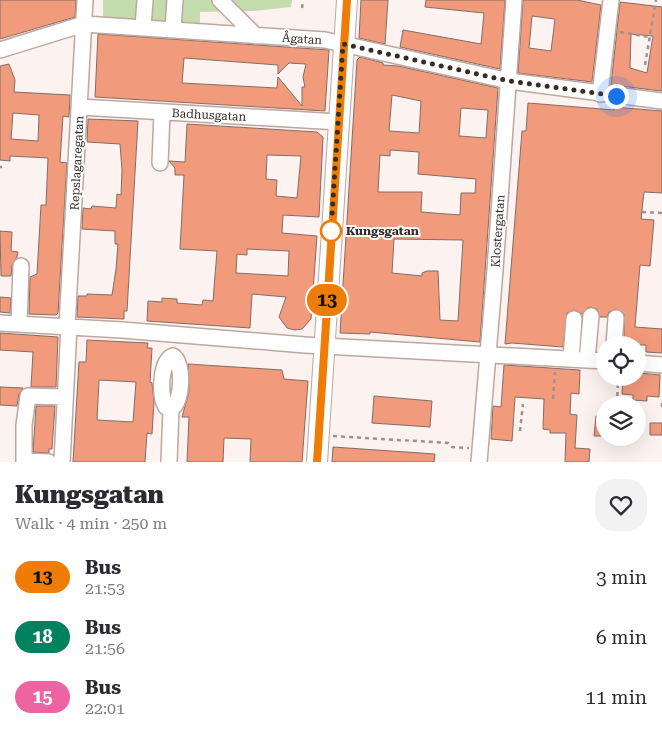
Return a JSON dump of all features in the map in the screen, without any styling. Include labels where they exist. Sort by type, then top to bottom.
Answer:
[{"type":"main road","points":[[317,462],[338,122],[331,39],[346,0]]},
{"type":"street","name":"Repslagaregatan","points":[[62,462],[85,0]]},
{"type":"street","points":[[84,20],[99,0]]},
{"type":"street","points":[[143,28],[145,0]]},
{"type":"street","points":[[172,30],[175,0]]},
{"type":"street","points":[[220,0],[256,36]]},
{"type":"street","name":"Klostergatan","points":[[479,455],[514,0]]},
{"type":"street","points":[[600,94],[611,0]]},
{"type":"street","name":"Ågatan","points":[[0,50],[84,20],[143,28],[331,39],[509,81],[600,94],[662,100]]},
{"type":"street","name":"Badhusgatan","points":[[80,107],[338,122]]},
{"type":"street","points":[[160,163],[162,112]]},
{"type":"street","points":[[19,324],[21,266]]},
{"type":"street","points":[[587,360],[591,316]]},
{"type":"street","points":[[615,336],[616,318]]},
{"type":"street","points":[[571,359],[574,319]]},
{"type":"street","points":[[0,323],[68,326],[324,346],[596,360]]},
{"type":"street","points":[[169,462],[171,409],[179,399],[180,364],[177,358],[172,356],[174,335]]},
{"type":"street","points":[[646,364],[662,365]]},
{"type":"street","points":[[49,462],[24,461],[24,425],[28,396],[65,397]]},
{"type":"path","points":[[302,8],[303,0]]},
{"type":"path","points":[[644,65],[656,0]]},
{"type":"path","points":[[607,31],[649,37]]},
{"type":"path","points":[[642,212],[662,213]]},
{"type":"path","points":[[553,399],[555,358]]},
{"type":"path","points":[[520,431],[523,404]]},
{"type":"path","points":[[318,435],[448,443],[452,447],[479,455]]},
{"type":"green space","points":[[103,0],[292,0],[291,7],[254,11],[200,12],[200,24],[103,19]]},
{"type":"building","points":[[0,0],[76,0],[75,17],[0,39]]},
{"type":"building","points":[[361,0],[388,0],[385,44],[359,38]]},
{"type":"building","points":[[426,0],[505,0],[500,69],[400,47],[403,30],[481,44],[484,13],[425,7]]},
{"type":"building","points":[[523,0],[577,0],[601,5],[592,82],[518,73]],"holes":[[[532,16],[555,19],[551,51],[529,48]]]},
{"type":"building","points":[[620,2],[662,7],[662,91],[611,85]],"holes":[[[631,34],[653,36],[647,73],[630,68]]]},
{"type":"building","points":[[98,34],[329,50],[325,111],[95,97]],"holes":[[[184,58],[278,65],[278,74],[289,63],[306,64],[303,77],[305,87],[302,87],[302,106],[278,77],[277,88],[182,83]]]},
{"type":"building","points":[[360,57],[383,63],[383,65],[398,66],[498,88],[480,342],[370,332],[370,334],[340,333],[357,60]],"holes":[[[392,95],[421,101],[419,133],[389,131]],[[461,108],[488,110],[486,138],[459,136]],[[390,150],[419,152],[418,174],[476,179],[475,193],[461,193],[460,215],[421,212],[422,192],[378,192],[380,155],[390,156]],[[394,239],[463,240],[458,321],[440,320],[438,271],[427,271],[422,273],[422,276],[392,273]]]},
{"type":"building","points":[[9,64],[15,80],[14,92],[70,95],[69,117],[63,116],[60,162],[67,163],[58,313],[56,315],[29,314],[30,277],[37,274],[41,205],[46,205],[48,158],[10,156],[10,161],[0,160],[0,66]],"holes":[[[13,113],[39,115],[38,141],[11,139]]]},
{"type":"building","points":[[528,103],[614,110],[614,107],[662,111],[662,193],[644,192],[641,219],[654,220],[650,266],[640,265],[635,327],[662,329],[662,353],[646,352],[646,336],[624,336],[624,314],[616,309],[609,312],[607,317],[600,317],[597,309],[591,307],[587,308],[582,314],[574,310],[567,313],[563,347],[505,344],[522,131],[526,131]]},
{"type":"building","points":[[88,119],[138,121],[127,311],[124,311],[124,319],[77,317],[78,296],[87,296],[87,294],[112,295],[118,244],[115,244],[115,231],[82,229],[83,208],[91,209],[92,206],[116,208],[117,194],[121,195],[120,144],[87,142]]},
{"type":"building","points":[[187,124],[317,132],[323,137],[319,217],[283,215],[282,233],[317,236],[311,319],[302,329],[287,328],[279,317],[286,297],[252,294],[250,328],[147,321],[148,301],[162,302],[162,298],[177,299],[177,303],[202,305],[203,300],[213,301],[217,251],[180,249],[184,175],[175,175],[175,168],[169,161],[185,162]],"holes":[[[267,155],[301,156],[297,198],[276,196],[277,180],[266,179]],[[247,249],[289,251],[288,276],[236,273],[237,254],[247,255]]]},
{"type":"building","points":[[0,231],[12,232],[11,251],[18,252],[12,265],[11,276],[1,276]]},
{"type":"building","points":[[0,297],[11,298],[10,313],[0,312]]},
{"type":"building","points":[[0,333],[58,337],[56,387],[31,387],[33,352],[0,350]]},
{"type":"building","points":[[87,340],[148,343],[147,348],[152,348],[150,382],[152,383],[154,402],[152,434],[147,433],[145,462],[73,462],[79,362],[86,362]],"holes":[[[99,380],[136,382],[133,422],[97,420]]]},
{"type":"building","points":[[188,364],[282,370],[284,379],[308,381],[302,462],[250,462],[251,439],[224,438],[223,462],[187,462],[189,417],[182,417],[189,392]]},
{"type":"building","points":[[504,365],[580,370],[579,394],[571,393],[570,414],[577,415],[575,448],[590,449],[589,462],[565,462],[566,433],[550,433],[550,430],[543,429],[544,399],[515,397],[512,441],[491,439],[493,406],[501,407]]},
{"type":"building","points":[[646,374],[660,375],[659,397],[647,396],[646,401],[646,396],[622,394],[622,386],[646,386]]},
{"type":"building","points":[[0,387],[23,388],[19,394],[17,406],[0,405]]},
{"type":"building","points":[[374,396],[432,401],[430,427],[372,423]]},
{"type":"building","points":[[36,406],[55,406],[52,449],[49,449],[49,453],[33,452]]},
{"type":"building","points":[[596,416],[596,436],[594,436]]},
{"type":"building","points":[[650,423],[662,423],[662,435],[650,435]]},
{"type":"building","points":[[333,447],[435,454],[434,462],[332,462]]},
{"type":"bus line","name":"13","points":[[317,462],[347,0]]},
{"type":"place","name":"Kungsgatan","points":[[331,231]]},
{"type":"route","points":[[331,231],[343,44],[509,81],[616,96]]}]
